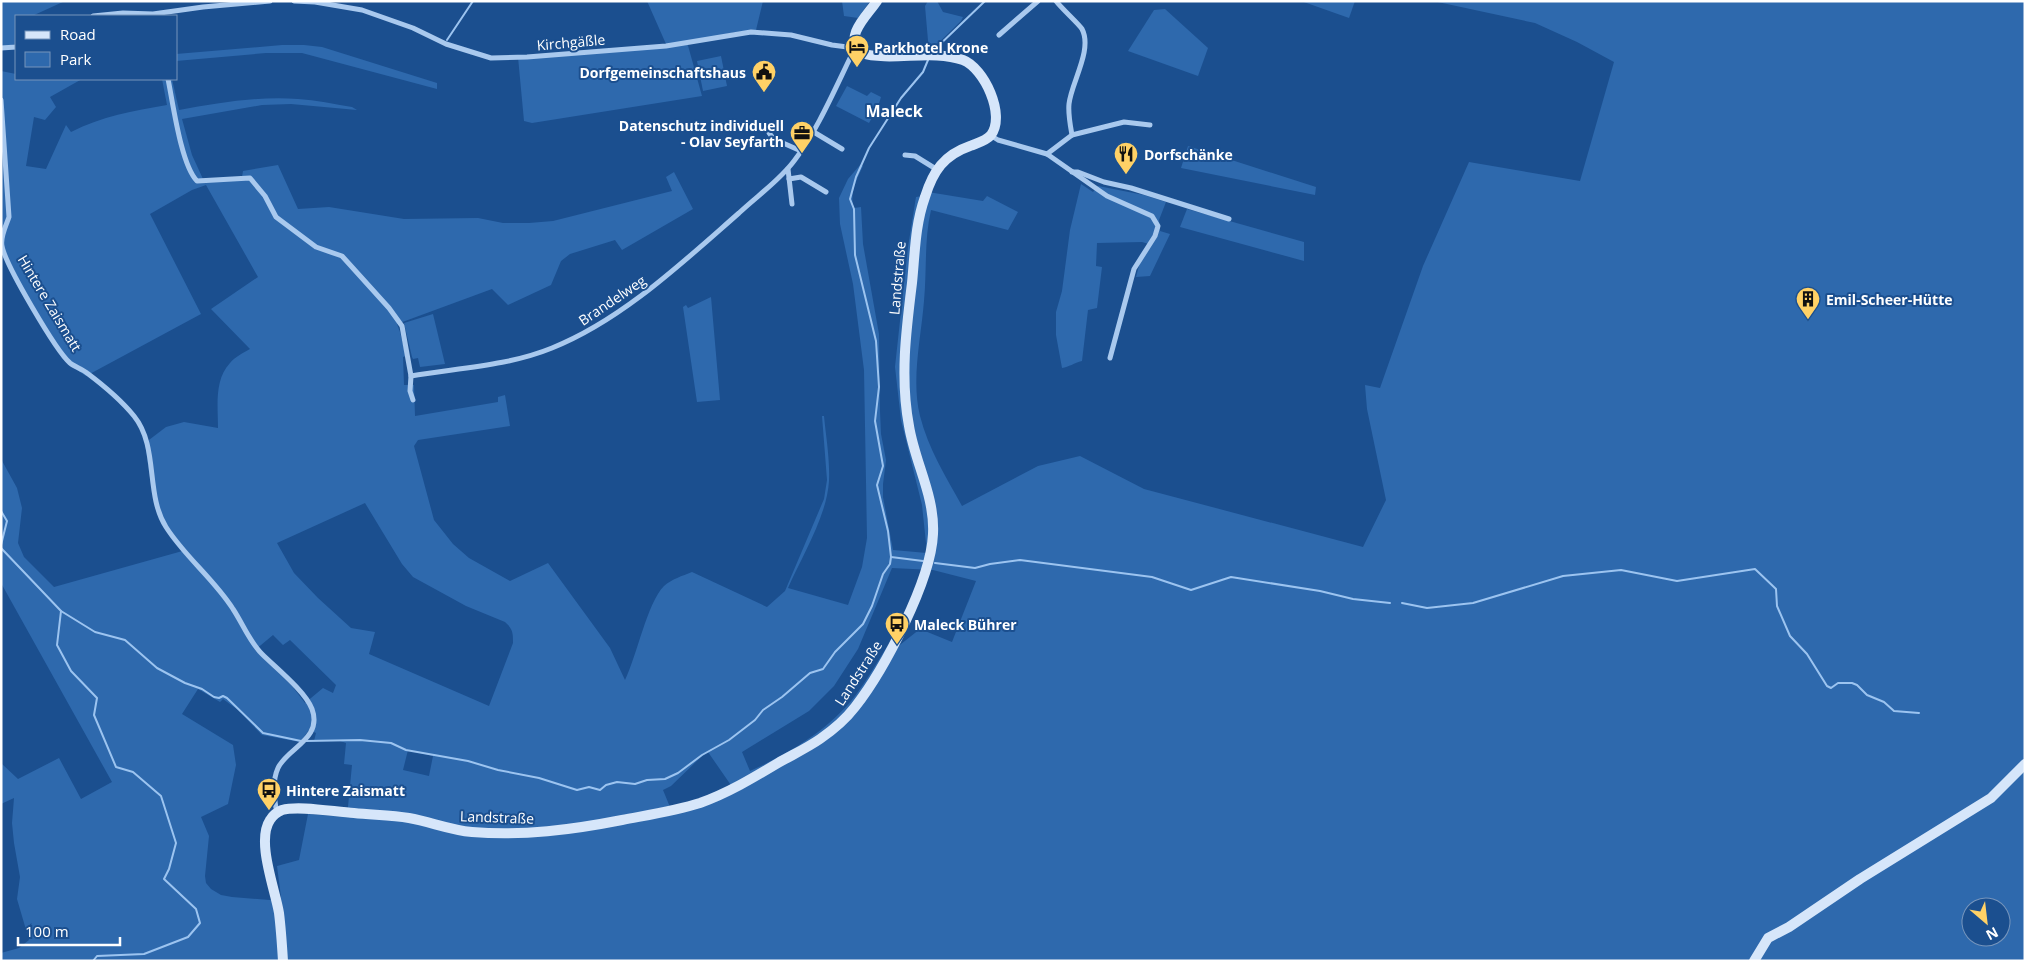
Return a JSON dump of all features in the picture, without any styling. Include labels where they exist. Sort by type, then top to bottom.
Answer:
[{"type":"street","points":[[103,15],[123,13],[153,15],[270,1]]},
{"type":"street","name":"Kirchgäßle","points":[[294,1],[315,2],[362,10],[413,28],[446,44],[491,58],[666,46],[751,32],[791,35],[832,45],[855,48]]},
{"type":"street","points":[[877,1],[854,34],[855,48],[860,53],[868,55],[943,56],[958,58],[970,63],[978,71],[991,94],[996,121],[990,135],[998,140],[1047,154],[1106,196],[1152,216],[1158,226],[1155,236],[1134,269],[1110,358]]},
{"type":"street","points":[[1000,35],[1038,1]]},
{"type":"street","points":[[1056,1],[1081,28],[1084,35],[1083,57],[1069,102],[1068,114],[1072,134]]},
{"type":"street","points":[[1,48],[15,48]]},
{"type":"street","name":"Brandelweg","points":[[411,376],[491,365],[552,348],[596,327],[682,264],[788,169],[801,151],[855,48]]},
{"type":"street","points":[[168,80],[184,153],[193,177],[197,181],[250,178],[265,196],[276,218],[316,247],[342,256],[389,308],[402,326],[411,376],[410,390],[414,400]]},
{"type":"street","name":"Hintere Zaismatt","points":[[1,100],[9,217],[3,233],[2,245],[9,265],[60,350],[71,364],[86,372],[135,417],[144,432],[154,500],[165,525],[181,548],[204,572],[233,609],[247,634],[261,653],[294,684],[312,708],[314,720],[311,731],[278,767],[274,786],[277,812]]},
{"type":"street","points":[[1047,154],[1072,134],[1124,122],[1150,125]]},
{"type":"street","points":[[812,131],[842,149]]},
{"type":"street","points":[[768,133],[774,139],[801,151]]},
{"type":"street","name":"Landstraße","points":[[277,812],[286,809],[300,809],[405,817],[448,829],[473,832],[538,833],[578,828],[667,812],[702,802],[738,786],[812,744],[836,728],[866,692],[894,643],[917,594],[932,551],[933,517],[930,499],[909,427],[904,393],[903,360],[916,229],[923,200],[936,169],[954,152],[978,143],[990,135]]},
{"type":"street","points":[[905,155],[915,156],[936,169]]},
{"type":"street","points":[[788,169],[792,204]]},
{"type":"street","points":[[1072,172],[1078,172],[1104,182],[1131,188],[1228,219]]},
{"type":"street","points":[[789,179],[801,176],[826,192]]},
{"type":"street","points":[[1754,961],[1768,938],[1789,927],[1860,879],[1991,798],[2025,764]]},
{"type":"street","points":[[277,812],[268,821],[265,835],[266,850],[276,895],[283,961]]},
{"type":"green space","points":[[1,1],[65,1],[34,15],[15,15],[15,44],[1,47]]},
{"type":"green space","points":[[647,1],[763,1],[756,30],[687,42],[702,96],[532,123],[524,121],[518,57],[666,44]]},
{"type":"green space","points":[[842,1],[870,1],[858,18],[844,16]]},
{"type":"green space","points":[[928,1],[937,1],[943,12],[963,17],[929,52],[925,6]]},
{"type":"green space","points":[[1301,1],[1355,1],[1349,18]]},
{"type":"green space","points":[[1433,1],[2025,1],[2025,961],[1,961],[1,953],[19,948],[29,940],[17,899],[20,877],[12,823],[14,798],[1,804],[1,763],[18,779],[59,758],[81,799],[112,782],[1,583],[1,459],[17,488],[22,508],[18,543],[24,557],[54,587],[186,550],[175,541],[160,516],[155,502],[145,443],[166,427],[184,422],[218,428],[218,394],[221,377],[232,361],[250,349],[211,309],[258,277],[206,185],[192,190],[150,214],[201,314],[86,376],[74,368],[23,296],[1,249],[1,71],[15,74],[15,80],[80,80],[50,97],[56,107],[45,120],[34,117],[26,166],[46,169],[66,125],[71,132],[106,118],[167,105],[162,80],[172,80],[179,110],[268,98],[318,101],[352,107],[357,110],[291,104],[262,105],[182,119],[192,155],[203,179],[242,177],[243,171],[278,165],[298,209],[329,207],[404,219],[478,218],[503,223],[553,221],[672,191],[666,177],[674,172],[693,209],[622,250],[615,240],[570,254],[561,261],[551,285],[508,305],[492,289],[397,324],[406,356],[403,357],[404,385],[414,385],[415,416],[498,402],[498,397],[505,395],[510,426],[418,440],[414,446],[434,520],[453,544],[469,558],[510,581],[548,563],[610,648],[625,680],[652,604],[664,586],[670,581],[692,572],[767,607],[785,591],[824,499],[827,480],[822,416],[824,416],[828,456],[829,481],[827,494],[819,522],[788,588],[848,605],[862,567],[867,538],[864,370],[853,284],[840,224],[839,198],[848,179],[860,165],[863,166],[852,197],[854,208],[861,207],[863,244],[879,334],[881,434],[886,460],[883,497],[893,550],[927,553],[922,505],[901,420],[895,367],[908,247],[916,197],[928,195],[928,192],[983,201],[987,196],[1018,212],[1008,230],[931,210],[926,244],[924,301],[917,359],[917,402],[923,428],[938,462],[962,506],[1038,466],[1080,456],[1144,489],[1363,547],[1386,500],[1367,409],[1365,385],[1380,388],[1423,266],[1469,162],[1580,181],[1614,62],[1577,42],[1535,23]],"holes":[[[365,503],[402,564],[413,577],[466,606],[505,622],[511,629],[513,643],[489,706],[369,654],[375,632],[351,628],[294,573],[277,543]],[[892,568],[933,570],[976,581],[952,642],[920,629],[896,648],[888,645],[855,696],[833,720],[793,749],[750,771],[742,752],[809,711],[834,686],[858,649]],[[273,635],[283,645],[290,640],[336,685],[333,693],[323,688],[305,703],[292,686],[255,650]],[[198,689],[220,702],[223,699],[238,710],[262,735],[300,742],[309,730],[316,733],[314,741],[340,741],[346,743],[344,764],[352,765],[347,817],[308,814],[299,860],[277,866],[281,897],[270,900],[221,895],[211,889],[206,883],[209,836],[201,817],[228,804],[236,765],[233,745],[182,714]],[[408,750],[433,756],[429,776],[403,770]],[[708,752],[735,791],[672,812],[663,790],[671,786]]]},
{"type":"green space","points":[[1165,9],[1208,48],[1198,76],[1128,51],[1154,10]]},
{"type":"green space","points":[[282,45],[322,47],[437,83],[437,89],[302,53],[266,53],[178,61],[178,54]]},
{"type":"green space","points":[[721,56],[727,86],[703,91],[697,61]]},
{"type":"green space","points":[[847,86],[867,96],[871,92],[881,97],[869,123],[836,106]]},
{"type":"green space","points":[[1188,146],[1316,187],[1315,195],[1181,168]]},
{"type":"green space","points":[[1081,184],[1093,192],[1098,186],[1144,195],[1166,202],[1159,220],[1160,231],[1170,234],[1150,276],[1136,277],[1140,262],[1152,245],[1142,242],[1097,243],[1096,266],[1102,267],[1097,308],[1088,310],[1082,361],[1062,368],[1056,335],[1056,312],[1062,291],[1070,230]]},
{"type":"green space","points":[[1187,209],[1304,242],[1304,261],[1180,227]]},
{"type":"green space","points":[[711,297],[720,400],[697,402],[683,307],[686,305],[688,308]]},
{"type":"green space","points":[[433,314],[445,364],[420,367],[418,358],[413,359],[412,357],[404,323]]},
{"type":"waterway","points":[[447,40],[473,1]]},
{"type":"waterway","points":[[933,51],[985,1]]},
{"type":"waterway","points":[[306,741],[360,740],[391,743],[406,750],[468,761],[498,770],[539,778],[577,790],[589,787],[600,790],[606,785],[617,782],[635,784],[647,780],[665,779],[678,773],[702,755],[729,740],[810,673],[823,669],[835,652],[863,624],[872,606],[883,574],[890,564],[891,557],[888,531],[877,485],[883,466],[875,421],[879,387],[876,341],[855,255],[854,209],[850,199],[856,177],[869,148],[901,98],[923,72],[928,60]]},
{"type":"waterway","points":[[1,511],[7,521],[1,545]]},
{"type":"waterway","points":[[1,548],[61,611],[57,645],[71,671],[97,698],[94,715],[116,767],[133,772],[161,796],[176,843],[169,869],[164,879],[196,909],[200,923],[188,937],[144,954],[97,956],[93,961]]},
{"type":"waterway","points":[[891,557],[923,561]]},
{"type":"waterway","points":[[935,563],[975,568],[1020,560],[1152,577],[1191,590],[1231,577],[1320,591],[1353,599],[1390,603]]},
{"type":"waterway","points":[[1402,603],[1427,608],[1473,603],[1563,576],[1621,570],[1677,581],[1755,569],[1776,589],[1777,606],[1790,636],[1807,654],[1827,686],[1831,688],[1838,683],[1852,683],[1857,685],[1867,695],[1884,702],[1894,711],[1919,713]]},
{"type":"waterway","points":[[61,611],[95,632],[125,640],[157,668],[185,683],[202,689],[214,697],[219,698],[223,696],[227,698],[263,733],[301,741]]},
{"type":"place","name":"Parkhotel Krone","points":[[857,68]]},
{"type":"place","name":"Dorfgemeinschaftshaus","points":[[764,93]]},
{"type":"place","name":"Datenschutz individuell - Olav Seyfarth","points":[[802,154]]},
{"type":"place","name":"Dorfschänke","points":[[1126,175]]},
{"type":"place","name":"Emil-Scheer-Hütte","points":[[1808,320]]},
{"type":"place","name":"Maleck Bührer","points":[[897,645]]},
{"type":"place","name":"Hintere Zaismatt","points":[[269,811]]},
{"type":"district","name":"Maleck","points":[[894,111]]}]
